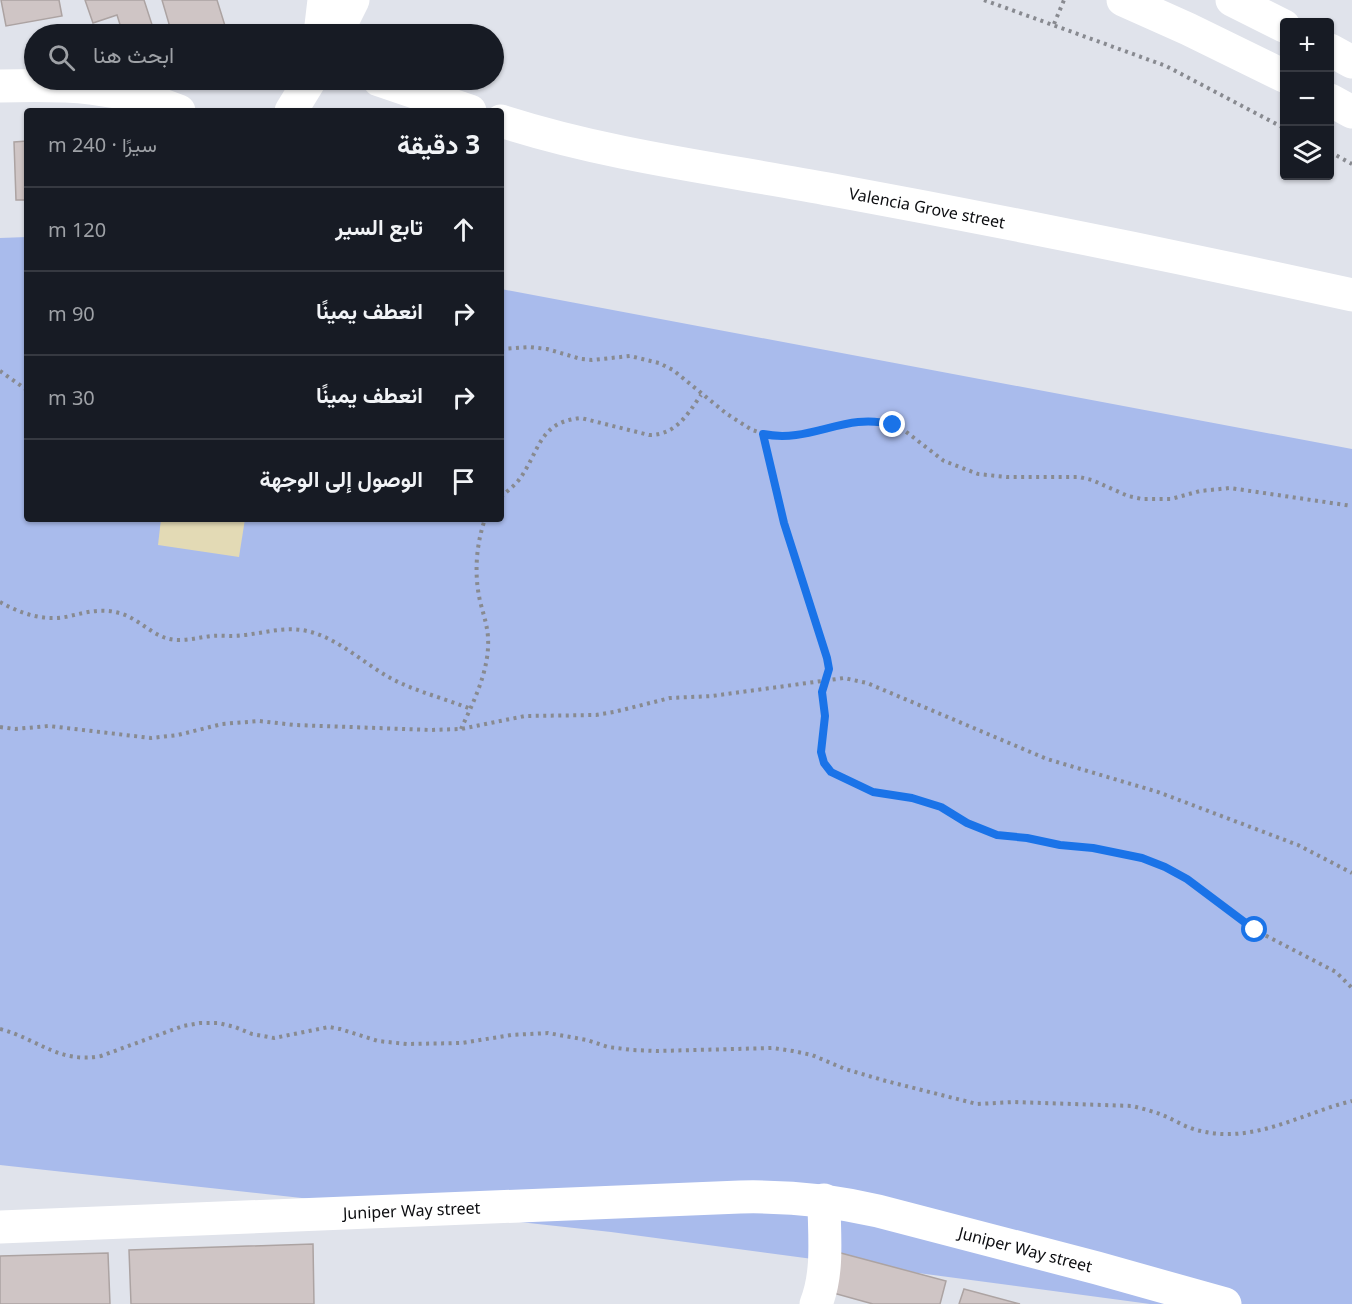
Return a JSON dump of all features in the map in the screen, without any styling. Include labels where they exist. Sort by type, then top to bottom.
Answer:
[{"type":"street","points":[[321,24],[324,0]]},
{"type":"street","points":[[341,24],[353,0]]},
{"type":"street","points":[[1123,0],[1280,74]]},
{"type":"street","points":[[1232,0],[1272,16]]},
{"type":"street","points":[[1334,53],[1352,62]]},
{"type":"street","points":[[0,86],[24,86]]},
{"type":"street","points":[[111,90],[133,94],[171,108]]},
{"type":"street","points":[[293,108],[304,90]]},
{"type":"street","points":[[408,90],[461,108]]},
{"type":"street","points":[[1334,103],[1352,112]]},
{"type":"street","name":"Valencia Grove street","points":[[504,122],[634,156],[820,187],[1047,230],[1352,295]]},
{"type":"street","name":"Juniper Way street","points":[[0,1227],[740,1197],[796,1197],[851,1205],[965,1233],[1225,1304]]},
{"type":"street","points":[[816,1304],[823,1277],[825,1255],[824,1200]]},
{"type":"path","points":[[984,0],[1166,66],[1280,126]]},
{"type":"path","points":[[1054,24],[1064,0]]},
{"type":"path","points":[[1334,155],[1352,164]]},
{"type":"path","points":[[504,349],[529,347],[592,360],[630,356],[645,358],[673,370],[727,414],[752,430],[763,434],[799,435],[854,421],[881,421],[905,431],[944,461],[978,474],[1007,477],[1079,477],[1142,499],[1171,499],[1200,491],[1230,488],[1352,506]]},
{"type":"path","points":[[0,370],[24,388]]},
{"type":"path","points":[[504,494],[518,481],[543,436],[558,423],[581,418],[657,435],[679,425],[701,395]]},
{"type":"path","points":[[763,434],[784,523],[827,658],[829,669],[822,692],[825,716],[821,752],[824,763],[831,772],[841,779],[885,795],[927,802],[941,807],[982,830],[997,835],[1118,852],[1165,867],[1208,893],[1255,930],[1336,972],[1352,988]]},
{"type":"path","points":[[461,729],[471,709],[487,657],[486,621],[477,580],[479,542],[484,522]]},
{"type":"path","points":[[0,602],[19,611],[45,617],[64,617],[94,610],[119,613],[140,622],[149,631],[161,637],[173,640],[242,636],[288,629],[306,631],[329,639],[395,680],[471,709]]},
{"type":"path","points":[[0,727],[15,729],[49,726],[151,738],[178,735],[222,724],[259,721],[295,725],[461,729],[525,716],[596,715],[670,698],[712,696],[844,678],[867,683],[1047,759],[1148,789],[1298,845],[1352,873]]},
{"type":"path","points":[[0,1029],[72,1058],[101,1056],[183,1026],[200,1023],[235,1027],[252,1034],[274,1038],[329,1028],[340,1029],[378,1041],[408,1044],[462,1043],[529,1033],[565,1035],[608,1047],[633,1050],[773,1048],[812,1055],[845,1069],[968,1103],[1014,1102],[1132,1106],[1149,1110],[1201,1131],[1221,1134],[1261,1131],[1318,1110],[1352,1101]]},
{"type":"shaded area","points":[[24,237],[24,522],[504,522],[504,290],[1352,449],[1352,1304],[1150,1304],[611,1232],[0,1165],[0,238]]},
{"type":"sand","points":[[161,522],[245,522],[239,557],[158,545]]},
{"type":"building","points":[[1,0],[59,0],[62,16],[6,26]]},
{"type":"building","points":[[85,0],[144,0],[152,24],[120,24],[117,15],[93,23]]},
{"type":"building","points":[[162,0],[217,0],[224,24],[169,24]]},
{"type":"building","points":[[24,141],[24,200],[16,200],[14,142]]},
{"type":"building","points":[[313,1244],[314,1304],[131,1304],[129,1250]]},
{"type":"building","points":[[837,1252],[946,1281],[940,1304],[873,1304],[826,1291]]},
{"type":"building","points":[[108,1253],[110,1304],[0,1304],[0,1256]]},
{"type":"building","points":[[964,1289],[1020,1304],[959,1304]]},
{"type":"route","points":[[893,425],[867,420],[787,437],[763,434],[775,492],[827,658],[829,669],[822,692],[825,716],[821,752],[824,763],[841,779],[873,792],[912,798],[941,807],[967,823],[997,835],[1093,848],[1142,858],[1187,879],[1255,930]]}]
